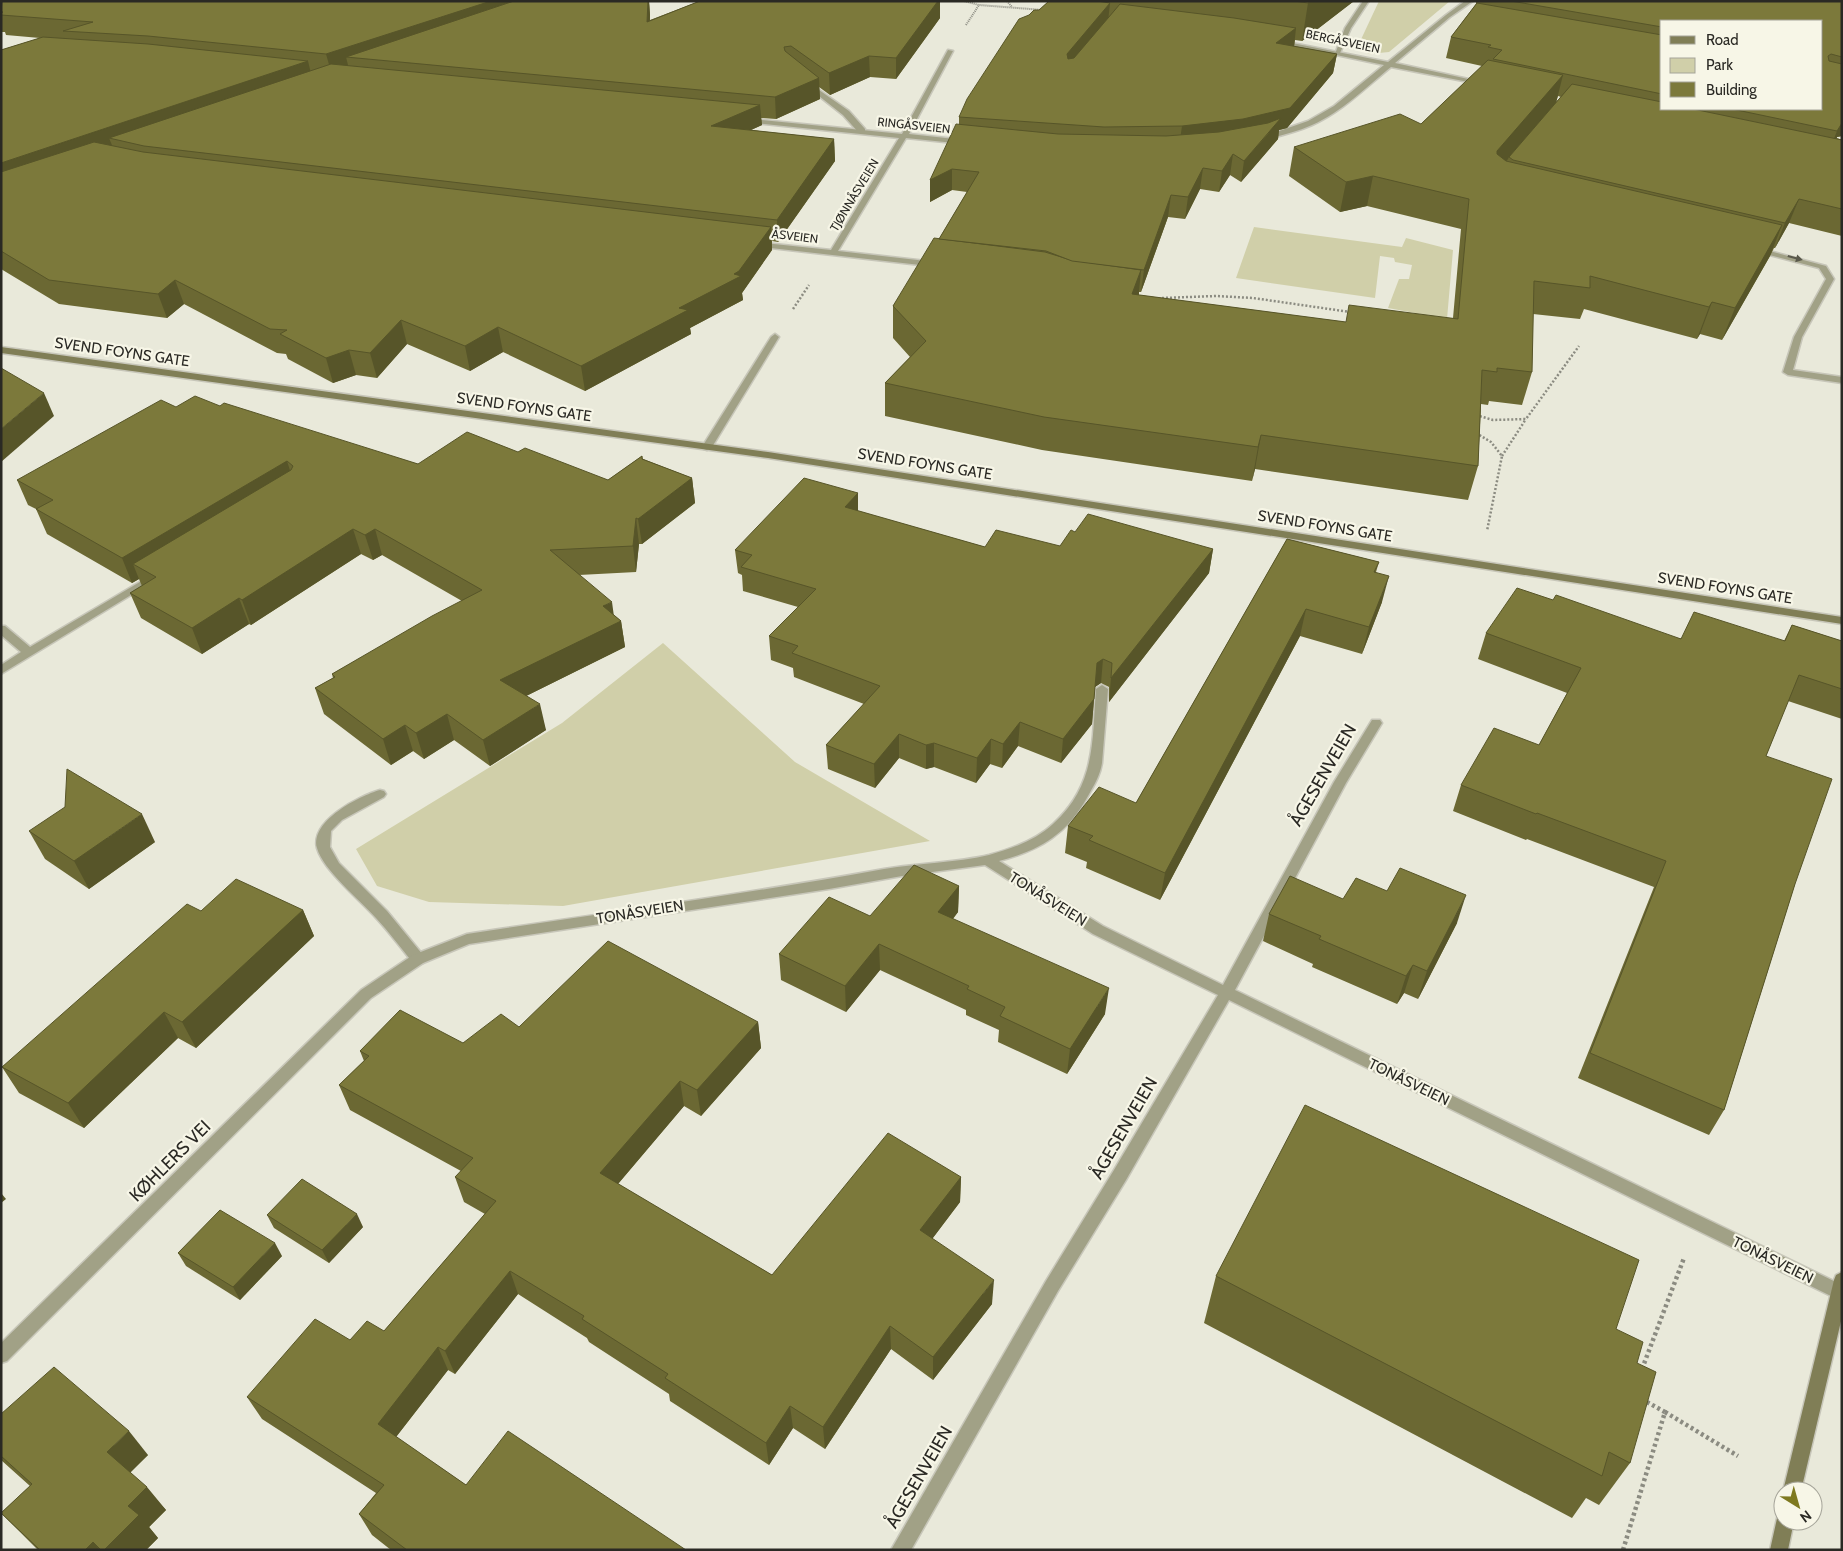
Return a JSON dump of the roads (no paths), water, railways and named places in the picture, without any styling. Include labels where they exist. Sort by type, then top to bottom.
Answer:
[{"type":"street","points":[[1336,53],[1348,28],[1366,1]]},
{"type":"street","points":[[1254,140],[1287,132],[1311,123],[1337,108],[1448,16],[1470,1]]},
{"type":"street","points":[[1448,16],[1457,18]]},
{"type":"street","name":"BERGÅSVEIEN","points":[[1271,40],[1489,85]]},
{"type":"street","name":"TJØNNÅSVEIEN","points":[[833,253],[904,136],[950,51]]},
{"type":"street","name":"RINGÅSVEIEN","points":[[800,78],[846,113],[862,131]]},
{"type":"street","name":"RINGÅSVEIEN","points":[[736,119],[970,142]]},
{"type":"street","name":"ÅSVEIEN","points":[[744,243],[940,266]]},
{"type":"street","points":[[1744,245],[1822,266],[1830,279],[1798,337],[1788,372],[1842,380]]},
{"type":"street","points":[[707,447],[775,337]]},
{"type":"street","name":"SVEND FOYNS GATE","points":[[1,350],[707,447],[1062,500],[1842,622]]},
{"type":"street","points":[[1,670],[168,567]]},
{"type":"street","points":[[1,629],[29,653]]},
{"type":"street","name":"TONÅSVEIEN","points":[[366,994],[418,959],[467,939],[829,884],[902,871],[986,860],[1018,852],[1059,828],[1079,803],[1094,773],[1102,689]]},
{"type":"street","name":"ÅGESENVEIEN","points":[[900,1550],[1052,1286],[1120,1175],[1226,993],[1340,782],[1376,723]]},
{"type":"street","points":[[380,794],[337,817],[325,830],[323,847],[334,866],[382,914],[418,959]]},
{"type":"street","name":"TONÅSVEIEN","points":[[986,860],[1098,930],[1696,1222],[1840,1286]]},
{"type":"street","name":"KØHLERS VEI","points":[[1,1355],[366,994]]},
{"type":"street","points":[[1794,1481],[1840,1286]]},
{"type":"street","points":[[1779,1550],[1783,1531]]}]
